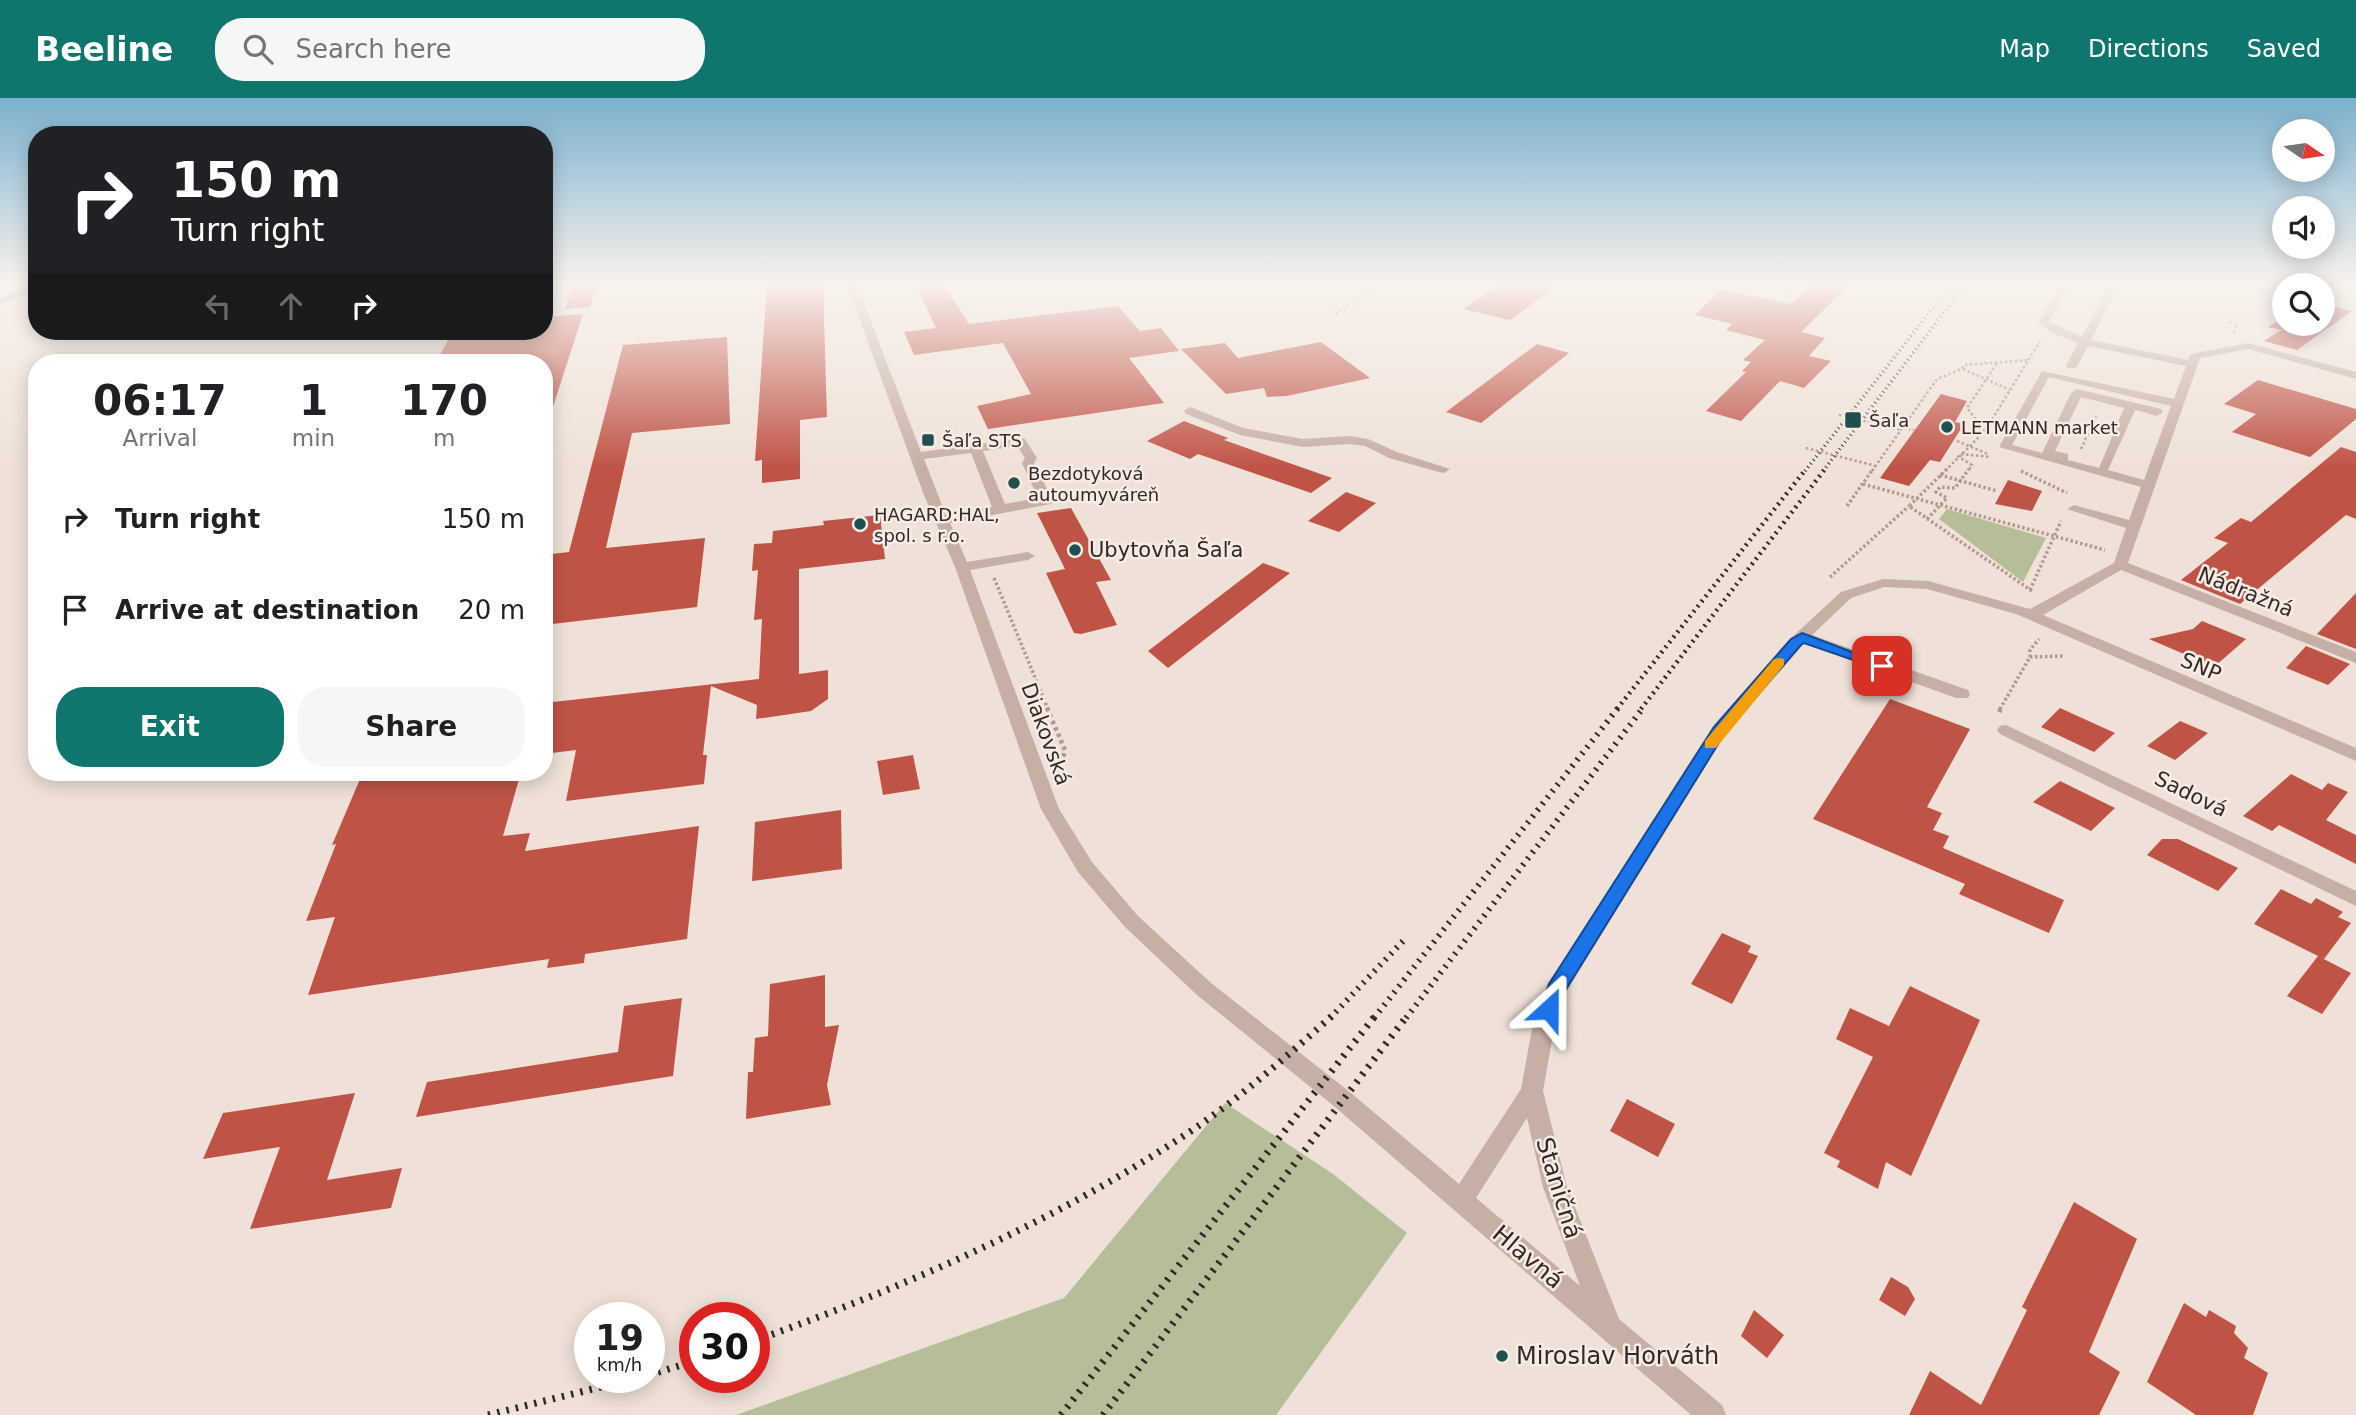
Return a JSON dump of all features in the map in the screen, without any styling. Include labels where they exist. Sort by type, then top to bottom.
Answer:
[{"type":"street","name":"Diakovská","points":[[875,346],[941,520],[962,567],[1050,809],[1085,867],[1163,953],[1343,1100]]},
{"type":"street","points":[[2072,366],[2082,346]]},
{"type":"street","points":[[2110,346],[2192,364]]},
{"type":"street","points":[[2031,615],[2120,565],[2195,356],[2246,346]]},
{"type":"street","points":[[2250,346],[2356,376]]},
{"type":"street","points":[[2150,482],[2005,447],[2046,373],[2176,410]]},
{"type":"street","points":[[2150,482],[2105,467],[2048,453],[2077,393],[2131,405],[2176,410]]},
{"type":"street","points":[[2105,467],[2131,405]]},
{"type":"street","points":[[1190,411],[1240,431],[1303,443],[1349,440],[1368,443],[1393,456],[1444,470]]},
{"type":"street","points":[[916,456],[1021,442],[1031,458],[1028,463],[1046,501],[941,520]]},
{"type":"street","points":[[975,448],[1000,509]]},
{"type":"street","points":[[2070,507],[2135,526]]},
{"type":"street","points":[[962,567],[1028,556]]},
{"type":"street","name":"Nádražná","points":[[2120,565],[2356,658]]},
{"type":"street","name":"SNP","points":[[1872,586],[1883,583],[1928,585],[1974,596],[2031,615],[2083,640],[2356,755]]},
{"type":"street","name":"Staničná","points":[[1461,1201],[1532,1091],[1543,1029],[1556,990],[1719,730],[1802,637],[1846,595],[1872,586]]},
{"type":"street","points":[[1802,637],[1962,694]]},
{"type":"street","name":"Sadová","points":[[2006,730],[2356,898]]},
{"type":"street","name":"Staničná","points":[[1532,1091],[1555,1187],[1608,1323]]},
{"type":"street","name":"Hlavná","points":[[1343,1100],[1713,1415]]},
{"type":"path","points":[[1830,577],[1919,497],[1985,431],[2036,346]]},
{"type":"path","points":[[1847,506],[1937,379],[1962,369],[1964,365],[2028,360]]},
{"type":"path","points":[[1985,431],[1967,408],[1997,363]]},
{"type":"path","points":[[1962,369],[2010,390]]},
{"type":"path","points":[[2080,452],[2101,405]]},
{"type":"path","points":[[1839,415],[1914,430]]},
{"type":"path","points":[[1957,441],[1994,457],[1959,455]]},
{"type":"path","points":[[1807,448],[1876,466]]},
{"type":"path","points":[[1927,519],[1947,498],[1936,492],[1940,486],[1955,488],[1972,465],[1959,455]]},
{"type":"path","points":[[2016,468],[2070,507],[2030,590]]},
{"type":"path","points":[[1940,475],[1997,491]]},
{"type":"path","points":[[1863,484],[1919,497],[2109,551]]},
{"type":"path","points":[[1909,506],[2030,590],[2043,593]]},
{"type":"path","points":[[2006,730],[1992,723],[2039,638]]},
{"type":"path","points":[[2030,657],[2063,656]]},
{"type":"green space","points":[[1947,509],[2046,538],[2023,582],[1939,519]]},
{"type":"green space","points":[[1225,1103],[1333,1174],[1407,1233],[1276,1415],[736,1415],[1064,1298]]},
{"type":"building","points":[[445,346],[572,346],[553,407],[553,354],[440,354]]},
{"type":"building","points":[[623,346],[727,346],[730,424],[632,433],[606,548],[705,538],[697,607],[553,624],[553,554],[569,552]]},
{"type":"building","points":[[763,346],[825,346],[827,417],[800,420],[800,479],[762,483],[762,460],[755,461]]},
{"type":"building","points":[[910,346],[977,346],[914,355]]},
{"type":"building","points":[[1005,346],[1175,346],[1179,351],[1129,358],[1164,403],[988,429],[977,406],[1031,394]]},
{"type":"building","points":[[1228,346],[1238,358],[1298,346],[1327,346],[1370,378],[1287,396],[1267,397],[1264,388],[1226,394],[1181,349]]},
{"type":"building","points":[[1534,346],[1546,346],[1569,353],[1481,423],[1446,412]]},
{"type":"building","points":[[1758,346],[1817,346],[1809,356],[1831,361],[1804,388],[1780,381],[1741,421],[1706,411],[1746,372],[1742,371],[1751,362],[1743,360]]},
{"type":"building","points":[[2284,346],[2302,346],[2297,350]]},
{"type":"building","points":[[2258,380],[2356,409],[2356,419],[2310,457],[2232,432],[2256,414],[2224,404]]},
{"type":"building","points":[[1941,394],[1967,401],[1955,422],[1964,424],[1940,462],[1930,460],[1909,486],[1880,478]]},
{"type":"building","points":[[1184,421],[1228,438],[1224,440],[1332,478],[1311,493],[1198,454],[1190,459],[1147,441]]},
{"type":"building","points":[[2341,447],[2356,452],[2356,519],[2346,515],[2240,604],[2181,580],[2228,543],[2214,538],[2241,518],[2251,522]]},
{"type":"building","points":[[2008,480],[2042,491],[2032,511],[1995,504]]},
{"type":"building","points":[[1346,492],[1376,503],[1339,532],[1308,521]]},
{"type":"building","name":"Ubytovňa Šaľa","points":[[1071,508],[1111,580],[1096,582],[1117,625],[1081,634],[1074,633],[1046,573],[1065,569],[1037,513]]},
{"type":"building","points":[[880,515],[885,559],[799,569],[799,674],[828,670],[828,699],[811,711],[756,719],[757,705],[711,686],[703,755],[707,755],[704,784],[566,801],[576,750],[553,753],[553,702],[759,679],[762,619],[754,620],[758,570],[752,571],[754,544],[772,543],[773,531],[824,525],[823,521]]},
{"type":"building","points":[[1263,563],[1290,573],[1168,668],[1148,651]]},
{"type":"building","points":[[2356,593],[2356,649],[2317,634]]},
{"type":"building","points":[[2202,621],[2246,639],[2214,667],[2149,639],[2193,629]]},
{"type":"building","points":[[2306,646],[2350,664],[2328,685],[2286,668]]},
{"type":"building","points":[[1890,699],[1970,729],[1927,807],[1942,813],[1933,830],[1949,836],[1943,848],[2064,900],[2049,933],[1959,894],[1965,884],[1813,819]]},
{"type":"building","points":[[2060,708],[2115,733],[2094,752],[2041,727]]},
{"type":"building","points":[[2180,721],[2208,733],[2175,760],[2147,746]]},
{"type":"building","points":[[913,755],[920,789],[883,795],[877,761]]},
{"type":"building","points":[[2291,774],[2322,790],[2328,783],[2348,792],[2326,820],[2356,835],[2356,864],[2279,825],[2272,831],[2243,816]]},
{"type":"building","points":[[359,781],[518,781],[503,836],[530,833],[525,851],[699,826],[687,939],[585,954],[584,963],[547,968],[549,959],[308,995],[335,917],[306,921],[336,844],[332,845]]},
{"type":"building","points":[[2060,781],[2115,808],[2091,831],[2033,802]]},
{"type":"building","points":[[841,810],[842,869],[752,881],[755,822]]},
{"type":"building","points":[[2162,839],[2178,839],[2238,868],[2218,891],[2147,855]]},
{"type":"building","points":[[2281,889],[2311,904],[2316,898],[2343,912],[2338,917],[2351,923],[2324,959],[2254,924]]},
{"type":"building","points":[[1722,933],[1751,946],[1748,952],[1758,956],[1732,1004],[1691,984]]},
{"type":"building","points":[[2318,956],[2351,973],[2322,1014],[2287,996]]},
{"type":"building","points":[[825,975],[825,1027],[839,1025],[827,1085],[831,1105],[746,1119],[748,1072],[753,1072],[755,1038],[768,1036],[770,984]]},
{"type":"building","points":[[1910,986],[1980,1020],[1911,1176],[1886,1162],[1878,1189],[1837,1167],[1840,1161],[1824,1153],[1873,1057],[1836,1039],[1850,1008],[1889,1026]]},
{"type":"building","points":[[682,998],[673,1076],[416,1117],[427,1082],[618,1052],[624,1006]]},
{"type":"building","points":[[355,1093],[327,1180],[402,1168],[391,1208],[250,1229],[280,1147],[203,1159],[223,1113]]},
{"type":"building","points":[[1627,1099],[1675,1124],[1658,1157],[1610,1131]]},
{"type":"building","points":[[2074,1202],[2137,1239],[2089,1352],[2120,1372],[2099,1415],[1909,1415],[1930,1371],[1981,1405],[2027,1310],[2022,1307]]},
{"type":"building","points":[[1891,1277],[1908,1287],[1915,1299],[1905,1316],[1879,1300]]},
{"type":"building","points":[[2184,1303],[2206,1317],[2209,1310],[2236,1326],[2234,1333],[2248,1348],[2244,1358],[2268,1373],[2253,1415],[2196,1415],[2147,1382]]},
{"type":"building","points":[[1754,1310],[1784,1335],[1767,1358],[1741,1336]]},
{"type":"railway","points":[[1805,471],[1903,346]]},
{"type":"railway","points":[[1823,471],[1918,346]]},
{"type":"railway","points":[[1617,709],[1806,469]]},
{"type":"railway","points":[[1641,709],[1825,469]]},
{"type":"railway","points":[[1374,1018],[1618,708]]},
{"type":"railway","points":[[1406,1018],[1643,708]]},
{"type":"railway","points":[[1331,1017],[1405,939]]},
{"type":"railway","points":[[1061,1415],[1375,1016]]},
{"type":"railway","points":[[1103,1415],[1407,1016]]},
{"type":"railway","points":[[770,1335],[923,1275],[1085,1196],[1207,1120],[1262,1077],[1331,1017]]},
{"type":"railway","points":[[665,1370],[679,1366]]},
{"type":"railway","points":[[488,1415],[577,1393]]},
{"type":"slow traffic","points":[[1711,745],[1719,730],[1779,662]]},
{"type":"place","name":"Šaľa","points":[[1853,420]]},
{"type":"place","name":"LETMANN market","points":[[1947,427]]},
{"type":"place","name":"Šaľa STS","points":[[928,440]]},
{"type":"place","name":"Bezdotyková autoumyváreň","points":[[1014,483]]},
{"type":"place","name":"HAGARD:HAL, spol. s r.o.","points":[[860,524]]},
{"type":"place","name":"Ubytovňa Šaľa","points":[[1075,550]]},
{"type":"place","name":"Miroslav Horváth","points":[[1502,1356]]},
{"type":"route","points":[[1549,1009],[1556,990],[1719,730],[1796,642],[1802,637],[1882,666]]}]
